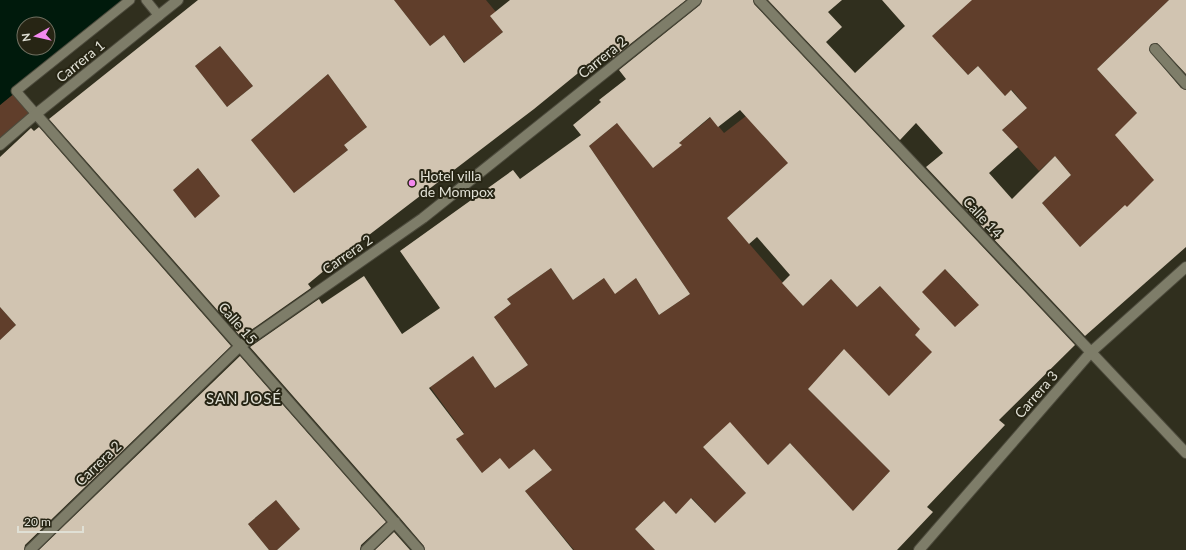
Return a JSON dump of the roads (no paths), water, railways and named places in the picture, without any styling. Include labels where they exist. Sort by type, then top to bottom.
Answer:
[{"type":"street","name":"Carrera 1","points":[[0,145],[36,114],[178,0]]},
{"type":"street","name":"Carrera 2","points":[[30,550],[240,346],[424,218],[696,0]]},
{"type":"street","name":"Calle 14","points":[[759,0],[1186,453]]},
{"type":"street","points":[[1155,49],[1186,84]]},
{"type":"street","name":"Calle 15","points":[[36,114],[419,550]]},
{"type":"street","name":"Carrera 3","points":[[919,550],[1091,352],[1186,267]]},
{"type":"street","points":[[366,550],[395,522]]},
{"type":"lane","points":[[36,114],[16,91],[130,0]]},
{"type":"lane","points":[[146,0],[158,16]]},
{"type":"place","name":"Hotel villa de Mompox","points":[[412,183]]},
{"type":"district","name":"SAN JOSÉ","points":[[244,398]]}]
